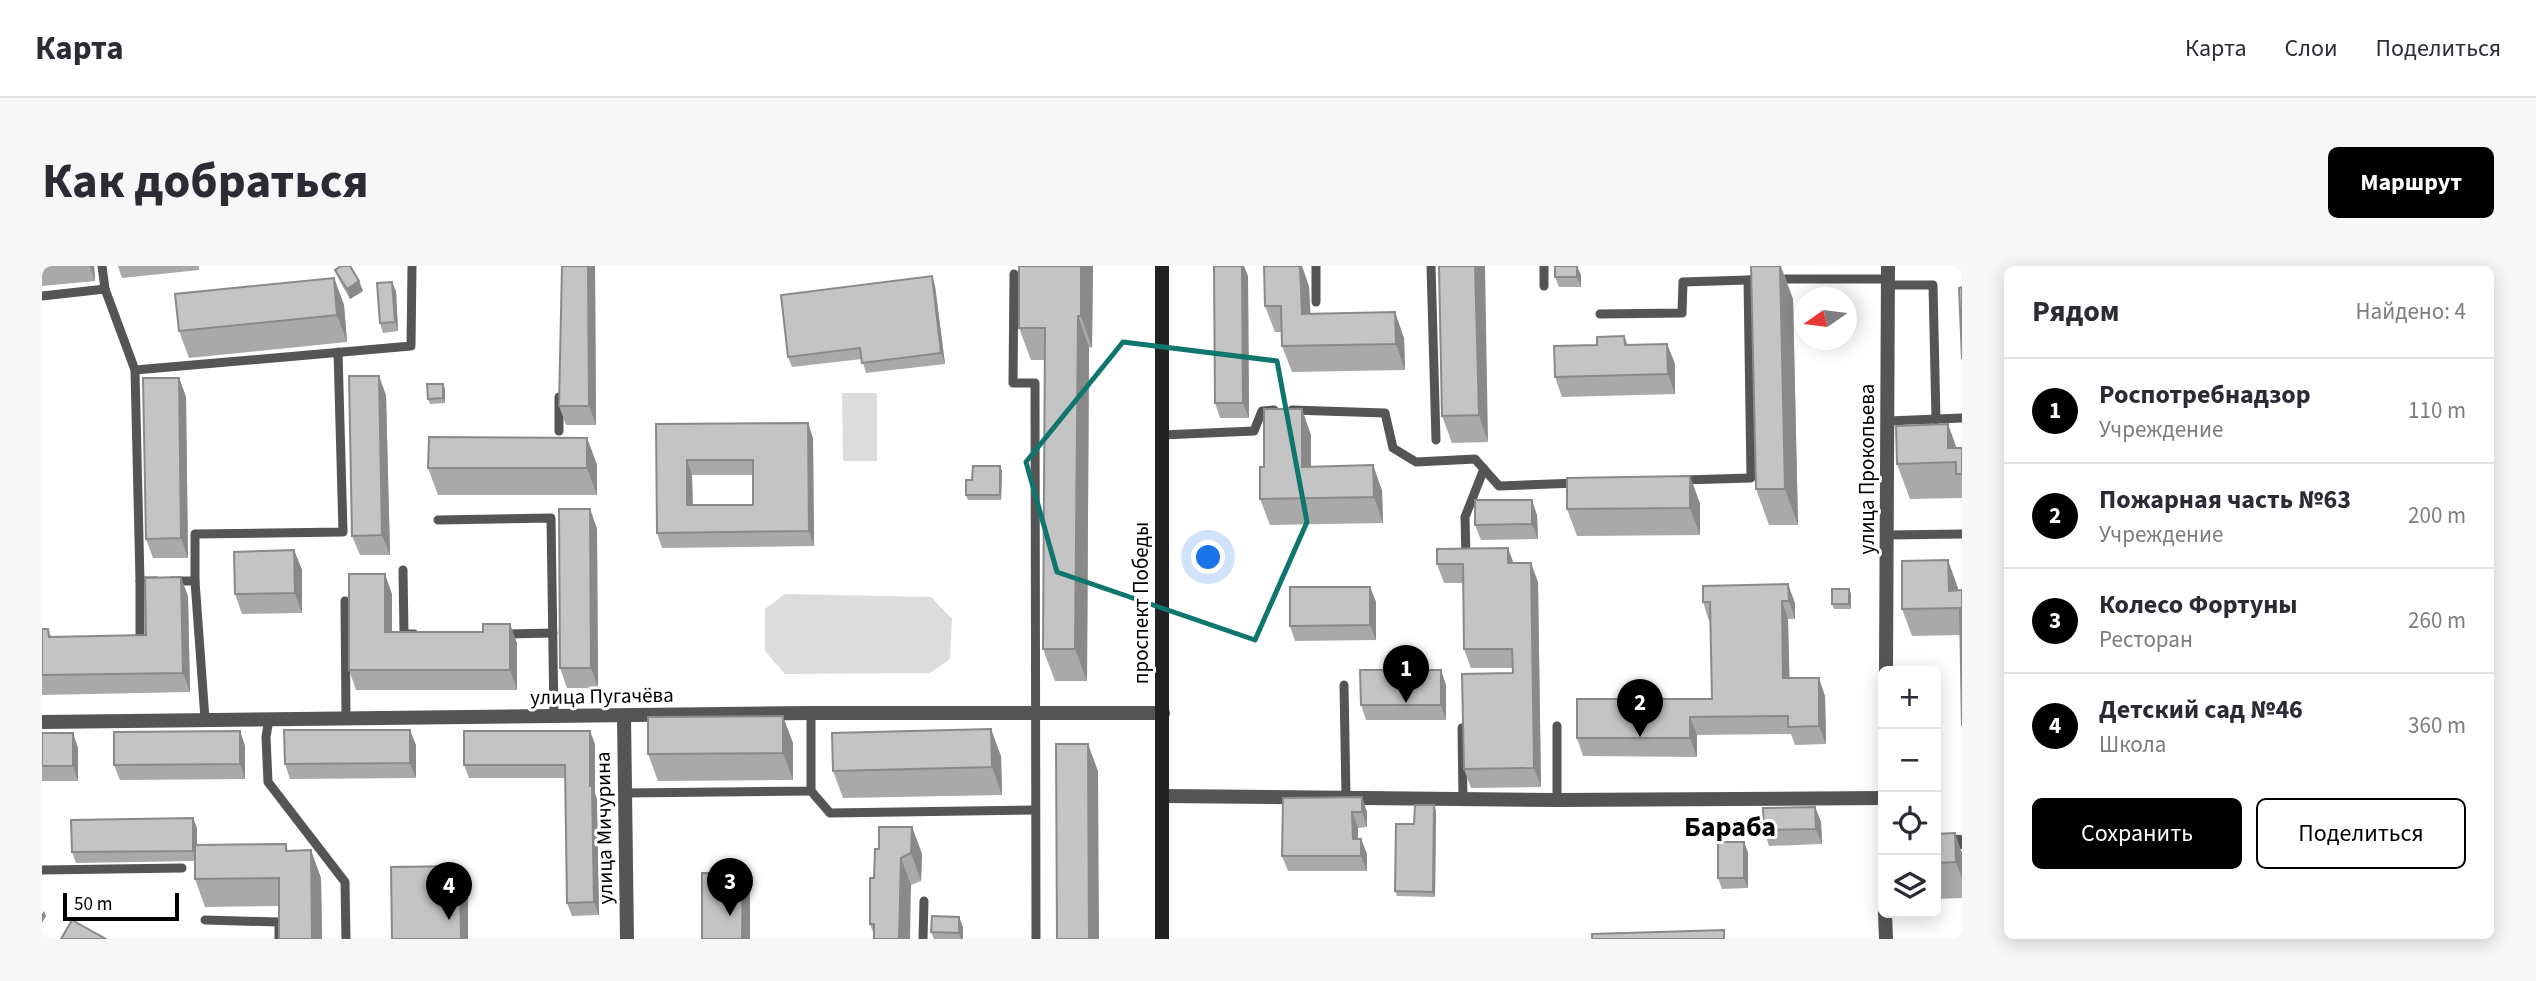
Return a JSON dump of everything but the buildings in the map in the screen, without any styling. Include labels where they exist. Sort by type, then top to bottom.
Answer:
[{"type":"street","name":"проспект Победы","points":[[1162,266],[1162,939]]},
{"type":"street","name":"улица Прокопьева","points":[[1886,666],[1888,277]]},
{"type":"street","name":"улица Пугачёва","points":[[42,722],[811,713],[1163,713]]},
{"type":"street","name":"улица Мичурина","points":[[624,716],[627,939]]},
{"type":"street","points":[[1163,796],[1557,800],[1878,799]]},
{"type":"street","points":[[1941,841],[1962,842]]},
{"type":"street","points":[[1885,918],[1886,939]]},
{"type":"lane","points":[[102,266],[105,289],[135,370],[140,646],[126,647]]},
{"type":"lane","points":[[135,370],[411,346],[412,266]]},
{"type":"lane","points":[[1316,266],[1316,303]]},
{"type":"lane","points":[[1431,266],[1436,440]]},
{"type":"lane","points":[[1544,266],[1544,286]]},
{"type":"lane","points":[[1013,274],[1013,383],[1035,383],[1036,939]]},
{"type":"lane","points":[[1601,314],[1682,313],[1683,282],[1888,277],[1933,285],[1936,419]]},
{"type":"lane","points":[[1667,481],[1751,478],[1748,279]]},
{"type":"lane","points":[[42,296],[105,289]]},
{"type":"lane","points":[[205,719],[195,582],[195,534],[343,532],[338,352]]},
{"type":"lane","points":[[559,390],[559,431]]},
{"type":"lane","points":[[1162,435],[1254,431],[1262,411],[1385,413],[1393,448],[1416,462],[1475,459],[1499,486],[1583,483]]},
{"type":"lane","points":[[1888,421],[1962,418]]},
{"type":"lane","points":[[1466,558],[1465,517],[1484,469]]},
{"type":"lane","points":[[438,520],[551,518],[554,718]]},
{"type":"lane","points":[[1888,536],[1962,534]]},
{"type":"lane","points":[[403,570],[404,634],[431,634]]},
{"type":"lane","points":[[140,581],[195,582]]},
{"type":"lane","points":[[345,601],[346,718]]},
{"type":"lane","points":[[485,634],[553,633]]},
{"type":"lane","points":[[1344,685],[1346,797]]},
{"type":"lane","points":[[811,713],[811,790],[830,813],[1035,810]]},
{"type":"lane","points":[[269,719],[266,737],[268,782],[345,883],[346,939]]},
{"type":"lane","points":[[1556,726],[1557,800]]},
{"type":"lane","points":[[1462,728],[1463,798]]},
{"type":"lane","points":[[625,793],[811,790]]},
{"type":"lane","points":[[42,870],[182,868]]},
{"type":"lane","points":[[923,939],[924,901]]},
{"type":"lane","points":[[205,920],[279,922],[279,939]]},
{"type":"highlighted area","points":[[1123,342],[1277,361],[1307,522],[1255,640],[1057,572],[1026,462]]},
{"type":"shaded area","points":[[842,393],[877,393],[877,461],[843,461]]},
{"type":"shaded area","points":[[785,594],[931,597],[952,619],[950,659],[930,673],[785,674],[765,651],[765,609]]},
{"type":"place","name":"Роспотребнадзор","points":[[1406,703]]},
{"type":"place","name":"Пожарная часть №63","points":[[1640,737]]},
{"type":"place","name":"Колесо Фортуны","points":[[730,916]]},
{"type":"place","name":"Детский сад №46","points":[[449,920]]},
{"type":"district","name":"Бараба","points":[[1730,826]]}]
